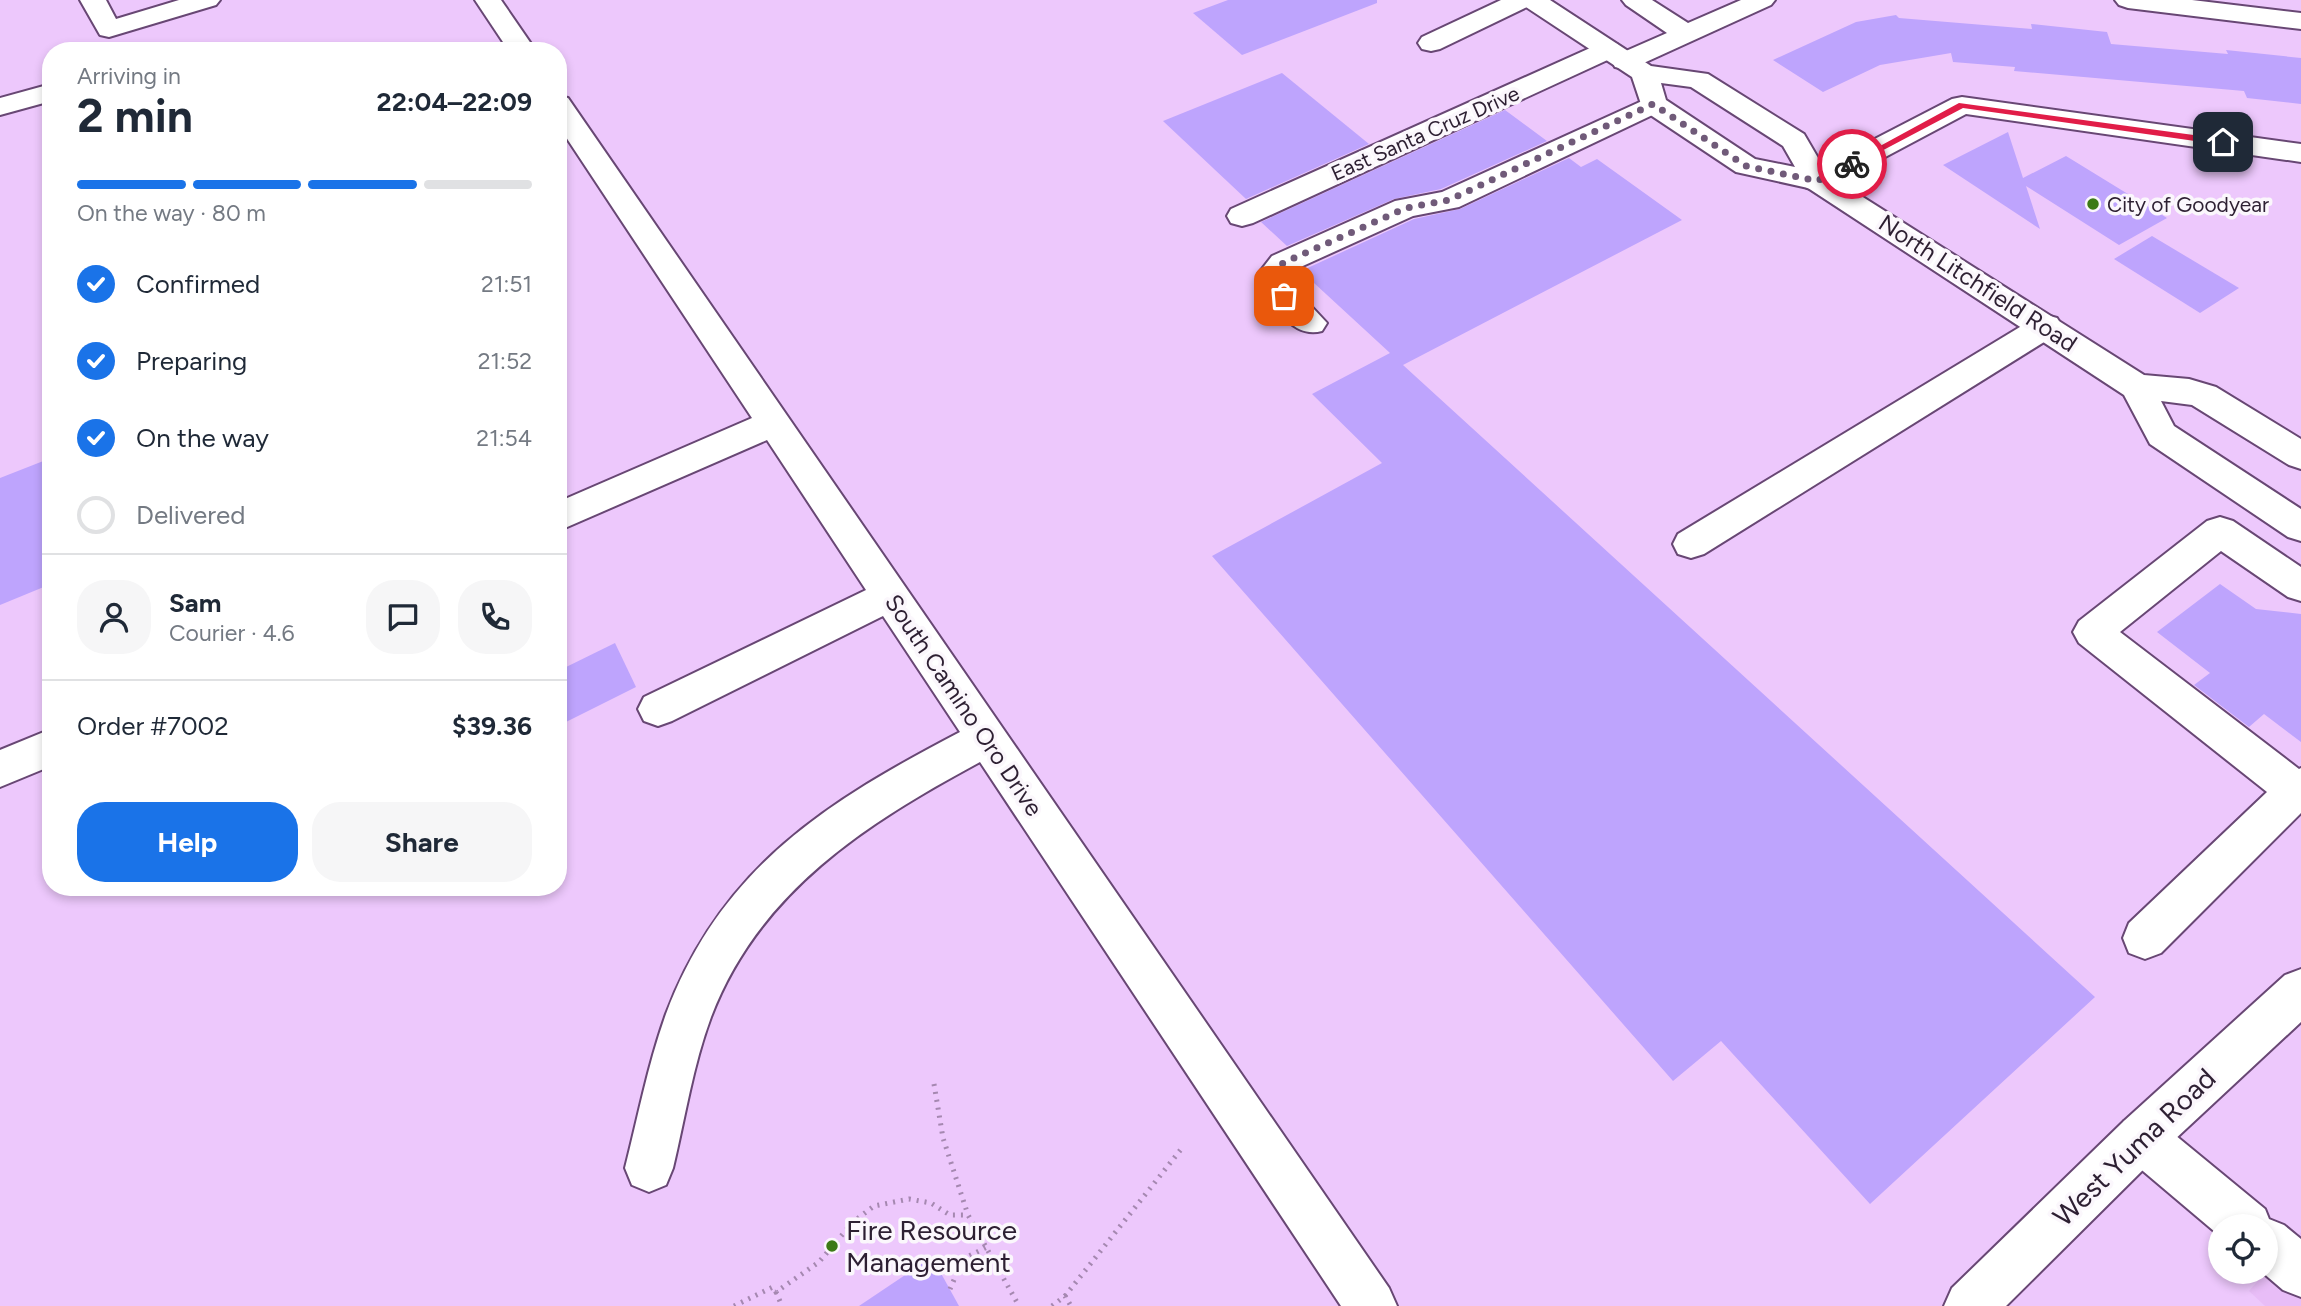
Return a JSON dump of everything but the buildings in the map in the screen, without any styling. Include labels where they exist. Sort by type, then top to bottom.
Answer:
[{"type":"street","points":[[93,0],[109,29]]},
{"type":"street","points":[[98,42],[109,29],[207,0]]},
{"type":"street","points":[[488,0],[517,42]]},
{"type":"street","points":[[1432,43],[1521,0]]},
{"type":"street","name":"North Litchfield Road","points":[[1532,0],[1626,61],[1698,80],[1794,140],[1817,181]]},
{"type":"street","points":[[1635,0],[1687,34]]},
{"type":"street","name":"East Santa Cruz Drive","points":[[1242,216],[1626,61],[1762,0]]},
{"type":"street","points":[[2129,0],[2301,21]]},
{"type":"street","points":[[1311,323],[1284,296],[1274,274],[1283,263],[1406,208],[1449,200],[1653,104],[1626,61]]},
{"type":"street","points":[[0,107],[42,95]]},
{"type":"street","name":"North Litchfield Road","points":[[1653,104],[1746,166],[1817,181],[2046,326],[2137,387],[2162,435],[2301,527]]},
{"type":"street","points":[[1817,181],[1962,105],[2301,153]]},
{"type":"street","name":"South Camino Oro Drive","points":[[567,117],[1371,1306]]},
{"type":"street","points":[[1691,544],[2046,326]]},
{"type":"street","name":"North Litchfield Road","points":[[2137,387],[2189,391],[2204,396],[2301,456]]},
{"type":"street","points":[[567,513],[774,423]]},
{"type":"street","points":[[2145,939],[2279,810],[2298,788],[2092,632],[2220,531],[2301,586]]},
{"type":"street","points":[[658,709],[890,595]]},
{"type":"street","points":[[649,1168],[689,1016],[728,937],[771,880],[826,832],[897,786],[987,738]]},
{"type":"street","points":[[0,769],[42,751]]},
{"type":"street","name":"West Yuma Road","points":[[1970,1306],[2141,1138],[2301,991]]},
{"type":"street","points":[[2141,1138],[2232,1214]]},
{"type":"street","points":[[2278,1253],[2301,1272]]},
{"type":"path","points":[[934,1084],[943,1138],[968,1215],[1019,1306]]},
{"type":"path","points":[[1052,1306],[1065,1296],[1182,1147]]},
{"type":"path","points":[[776,1292],[798,1280],[826,1256],[849,1226],[864,1212],[887,1201],[912,1199],[939,1204],[950,1215],[968,1215]]},
{"type":"path","points":[[950,1289],[963,1259],[987,1247]]},
{"type":"path","points":[[734,1306],[773,1287],[782,1306]]},
{"type":"path","points":[[1065,1296],[1071,1306]]},
{"type":"shaded area","points":[[2301,1232],[2301,1306],[2265,1306],[2249,1291],[2255,1284],[2278,1284],[2278,1258]]},
{"type":"way so far","points":[[1284,296],[1274,274],[1283,263],[1406,208],[1449,200],[1653,104],[1746,166],[1817,181],[1852,164]]},
{"type":"place","name":"City of Goodyear","points":[[2093,204]]},
{"type":"place","name":"Fire Resource Management","points":[[832,1246]]},
{"type":"route","points":[[1852,164],[1962,105],[2223,142]]}]
